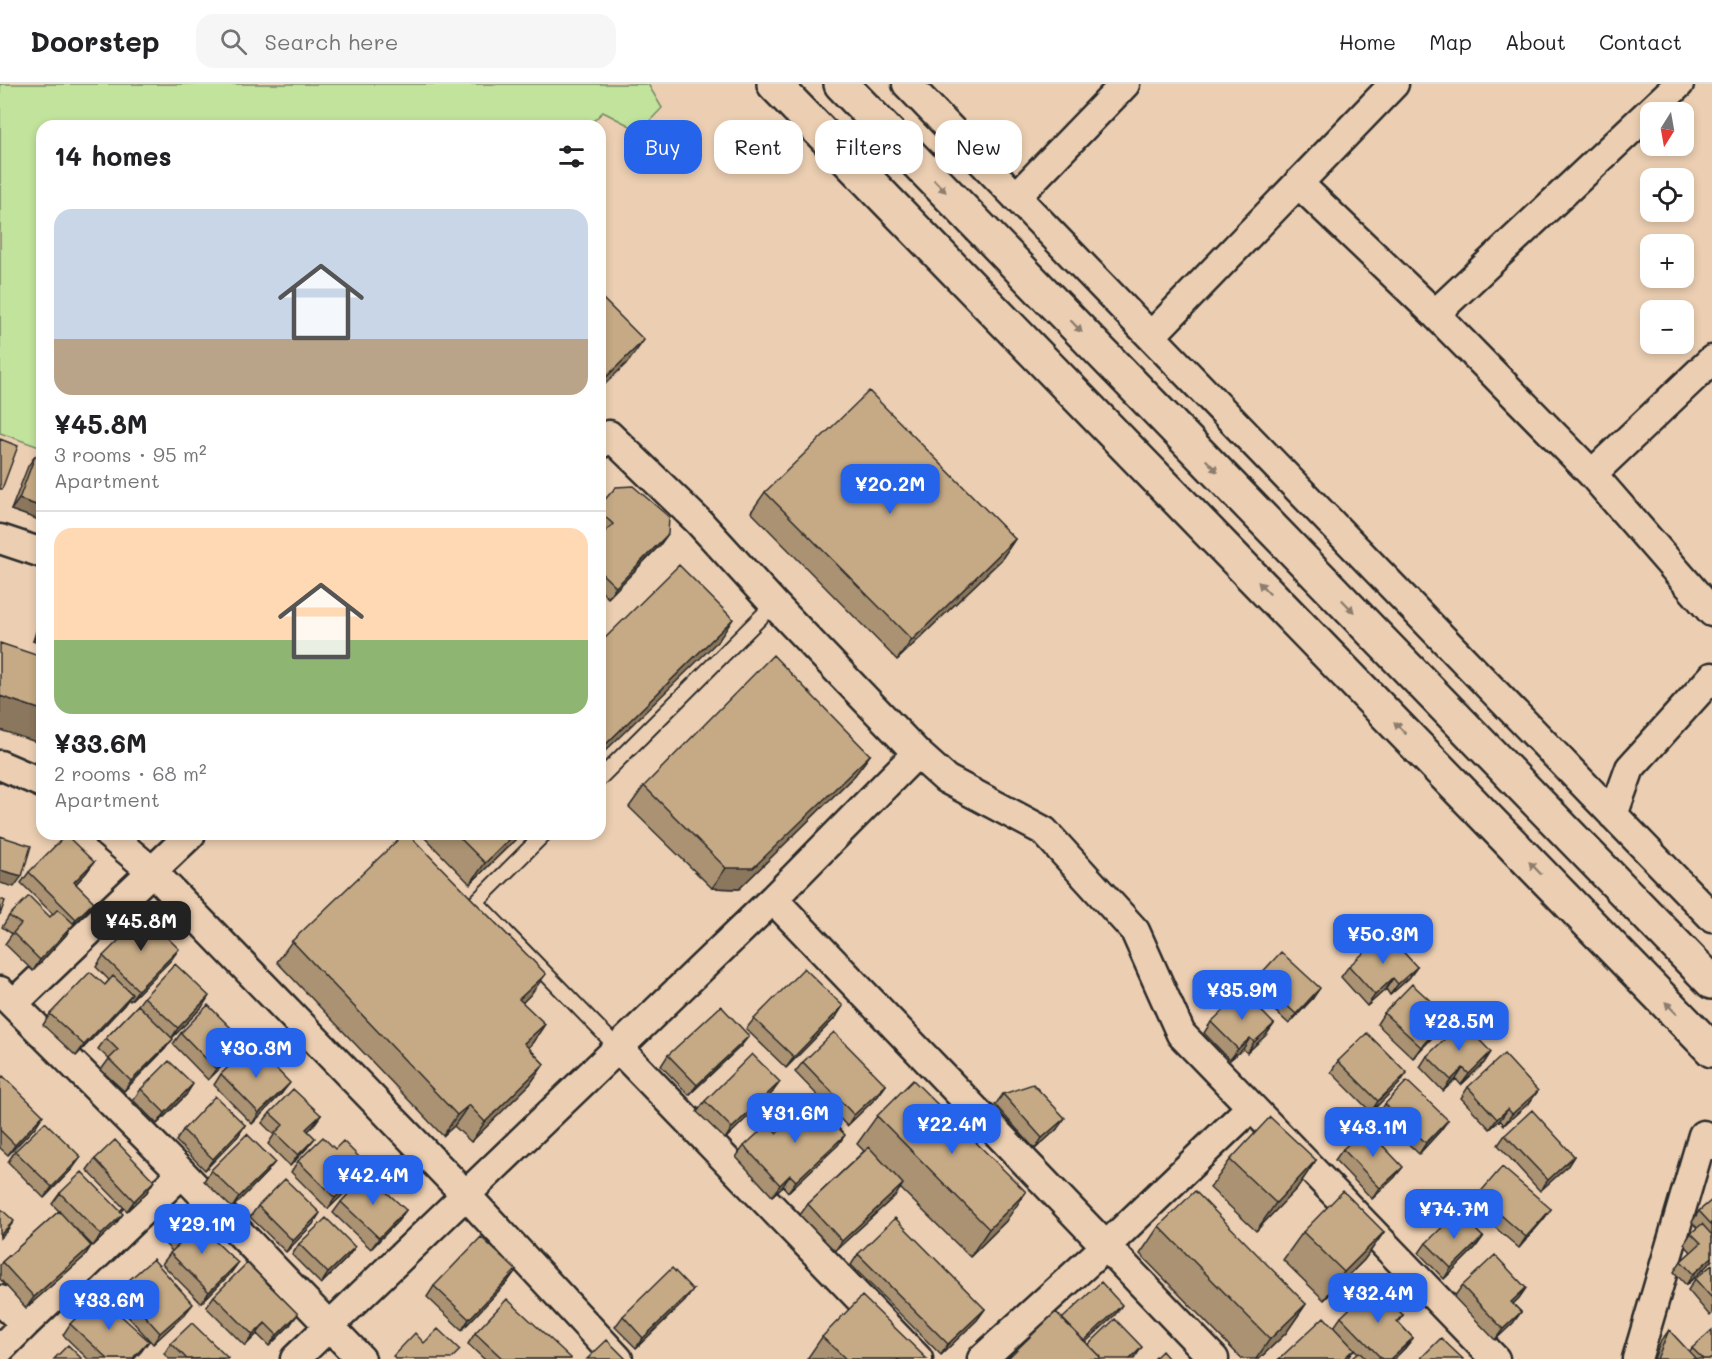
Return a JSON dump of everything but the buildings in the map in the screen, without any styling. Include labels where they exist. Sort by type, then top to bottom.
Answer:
[{"type":"street","points":[[774,84],[1712,1050]]},
{"type":"street","points":[[841,84],[1712,982]]},
{"type":"street","points":[[907,84],[1712,917]]},
{"type":"street","points":[[1016,197],[1125,84]]},
{"type":"street","points":[[1151,336],[1394,84]]},
{"type":"street","points":[[1435,314],[1679,84]]},
{"type":"street","points":[[1298,183],[1435,314],[1592,474],[1712,612]]},
{"type":"street","points":[[1592,474],[1712,360]]},
{"type":"street","points":[[606,438],[609,435],[699,522],[917,753],[946,779],[1044,831],[1135,931],[1181,1034],[1495,1359]]},
{"type":"street","points":[[0,539],[36,551]]},
{"type":"street","points":[[1613,815],[1630,768],[1712,677]]},
{"type":"street","points":[[295,1359],[464,1193],[619,1049],[773,899],[917,753]]},
{"type":"street","points":[[0,765],[36,780]]},
{"type":"street","points":[[115,840],[153,872],[464,1193],[618,1359]]},
{"type":"street","points":[[185,840],[153,872],[7,997],[182,1173],[361,1359]]},
{"type":"street","points":[[773,899],[1214,1359]]},
{"type":"street","points":[[619,1049],[918,1359]]},
{"type":"street","points":[[982,1359],[1106,1246],[1251,1107]]},
{"type":"street","points":[[1636,1359],[1703,1135],[1712,1145]]},
{"type":"street","points":[[0,1349],[182,1173]]},
{"type":"street","points":[[0,1300],[25,1324]]},
{"type":"lane","points":[[606,772],[774,604]]},
{"type":"lane","points":[[538,840],[476,902],[619,1049]]},
{"type":"green space","points":[[0,84],[648,84],[662,108],[651,120],[624,120],[624,123],[603,112],[594,120],[36,120],[36,446],[0,433]]}]
